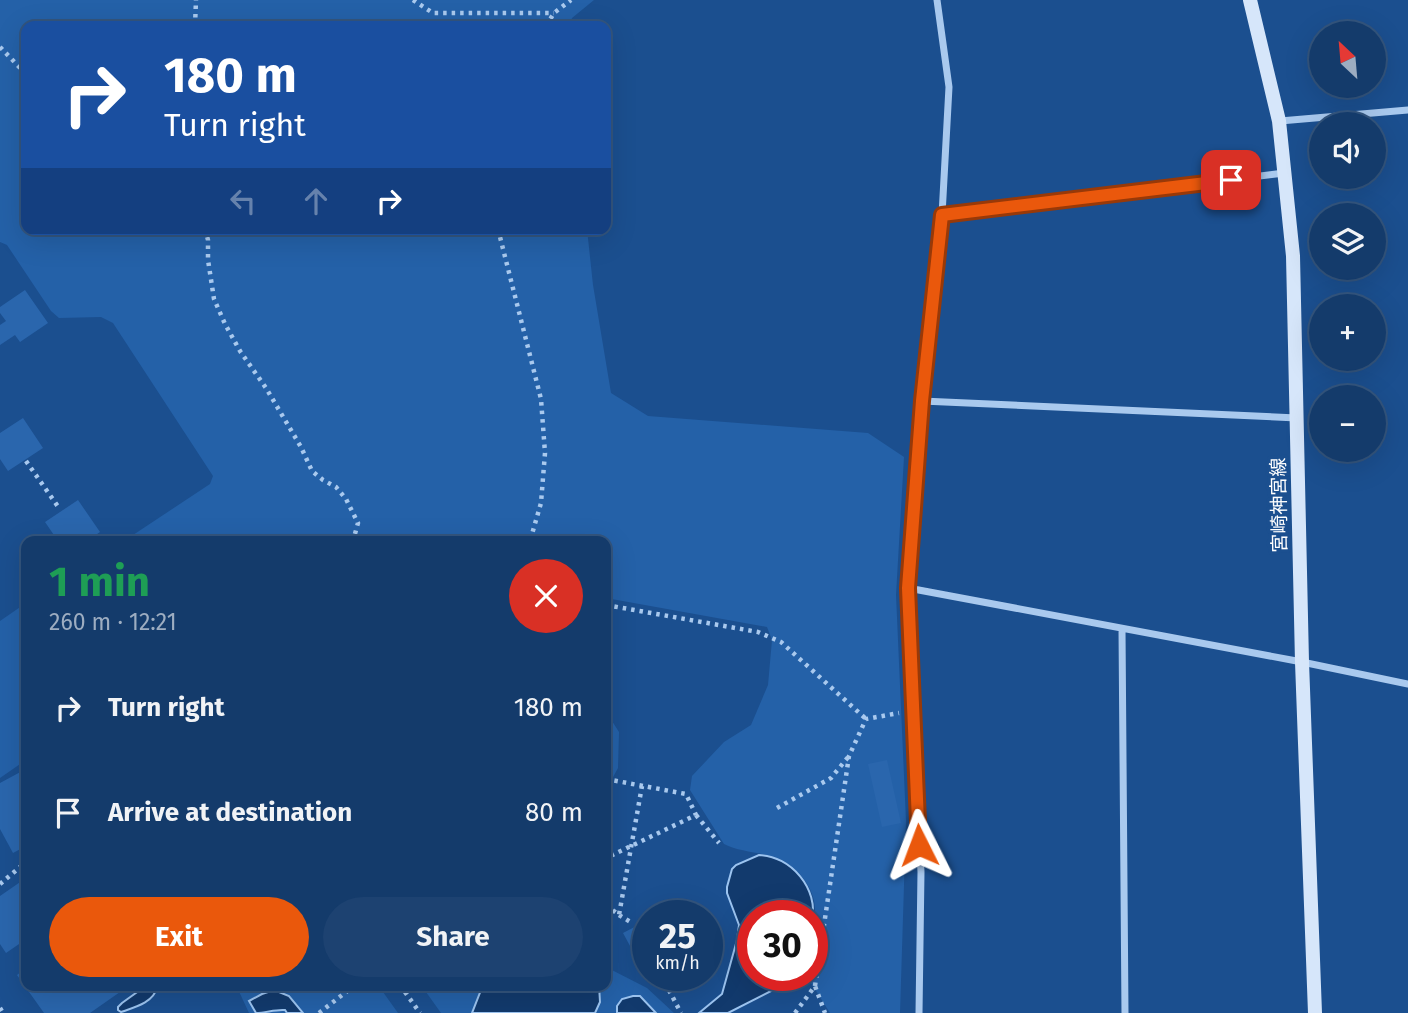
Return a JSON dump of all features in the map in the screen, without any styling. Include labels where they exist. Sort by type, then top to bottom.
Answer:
[{"type":"main road","name":"宮崎神宮線","points":[[1250,0],[1279,121],[1293,256],[1302,663],[1315,1013]]},
{"type":"street","points":[[919,1013],[920,872],[908,588],[922,401],[942,215],[949,87],[937,0]]},
{"type":"street","points":[[1279,121],[1408,110]]},
{"type":"street","points":[[942,215],[1284,173]]},
{"type":"street","points":[[922,401],[1297,418]]},
{"type":"street","points":[[908,588],[1408,684]]},
{"type":"street","points":[[1122,629],[1125,1013]]},
{"type":"path","points":[[195,21],[196,0]]},
{"type":"path","points":[[413,0],[433,13],[554,13]]},
{"type":"path","points":[[550,21],[554,13],[572,0]]},
{"type":"path","points":[[0,47],[21,69]]},
{"type":"path","points":[[207,235],[214,299],[225,324],[302,447],[312,471],[335,487],[346,499],[358,523],[354,536]]},
{"type":"path","points":[[500,235],[541,399],[545,453],[541,503],[531,536]]},
{"type":"path","points":[[26,461],[59,508]]},
{"type":"path","points":[[611,607],[719,624],[770,637],[781,642],[866,719]]},
{"type":"path","points":[[866,719],[913,711]]},
{"type":"path","points":[[777,808],[831,778],[849,756],[866,719]]},
{"type":"path","points":[[828,900],[849,756]]},
{"type":"path","points":[[611,780],[686,794],[695,816],[719,843]]},
{"type":"path","points":[[619,915],[642,786]]},
{"type":"path","points":[[611,856],[695,816]]},
{"type":"path","points":[[0,884],[21,866]]},
{"type":"path","points":[[611,909],[632,923]]},
{"type":"path","points":[[319,1013],[347,991]]},
{"type":"path","points":[[404,991],[420,1013]]},
{"type":"path","points":[[669,991],[681,1013]]},
{"type":"path","points":[[795,1013],[811,991]]},
{"type":"path","points":[[817,991],[825,1013]]},
{"type":"path","points":[[0,1008],[3,1013]]},
{"type":"shaded area","points":[[0,0],[594,0],[571,21],[21,21],[21,235],[588,235],[611,393],[648,416],[868,433],[904,457],[896,595],[906,821],[900,1013],[830,1013],[816,991],[828,991],[828,900],[814,900],[803,878],[784,861],[724,844],[690,790],[692,776],[724,742],[751,725],[768,685],[772,640],[767,627],[611,599],[611,536],[132,536],[210,484],[213,476],[113,323],[101,317],[59,318],[51,311],[7,245],[0,242]]},
{"type":"shaded area","points":[[21,606],[21,763],[0,778],[0,621]]},
{"type":"shaded area","points":[[611,721],[619,732],[618,768],[611,781]]},
{"type":"shaded area","points":[[759,855],[782,861],[800,876],[812,900],[737,900],[737,920],[727,893],[732,869]]},
{"type":"shaded area","points":[[737,940],[737,991],[771,991],[728,1013],[699,1013],[723,990]]},
{"type":"shaded area","points":[[611,970],[632,980],[632,991],[650,991],[674,1013],[441,1013],[425,991],[611,991]]},
{"type":"shaded area","points":[[139,991],[156,991],[138,1006],[121,1012],[118,1007]]},
{"type":"shaded area","points":[[239,991],[382,991],[398,1013],[249,1013]]},
{"type":"shaded area","points":[[276,991],[289,996],[303,1013],[287,1013],[281,1010],[256,1013],[249,1001],[262,994]]},
{"type":"shaded area","points":[[481,991],[599,991],[600,1002],[595,1013],[472,1013]]},
{"type":"shaded area","points":[[640,996],[656,1013],[617,1013],[617,1006],[622,999]]},
{"type":"building","points":[[25,290],[48,323],[20,342],[15,335],[0,345],[0,325],[6,321],[0,313],[0,307]]},
{"type":"building","points":[[23,418],[43,448],[8,471],[0,459],[0,433]]},
{"type":"building","points":[[78,500],[100,532],[94,536],[55,536],[45,522]]},
{"type":"building","points":[[887,760],[901,823],[882,827],[868,764]]},
{"type":"building","points":[[21,772],[21,849],[13,853],[0,829],[0,783]]},
{"type":"building","points":[[21,881],[21,943],[6,953],[0,944],[0,896]]},
{"type":"building","points":[[632,928],[632,950],[623,933]]},
{"type":"building","points":[[28,991],[121,991],[90,1013],[44,1013]]},
{"type":"route","points":[[919,845],[908,588],[922,401],[942,215],[1231,180]]}]
